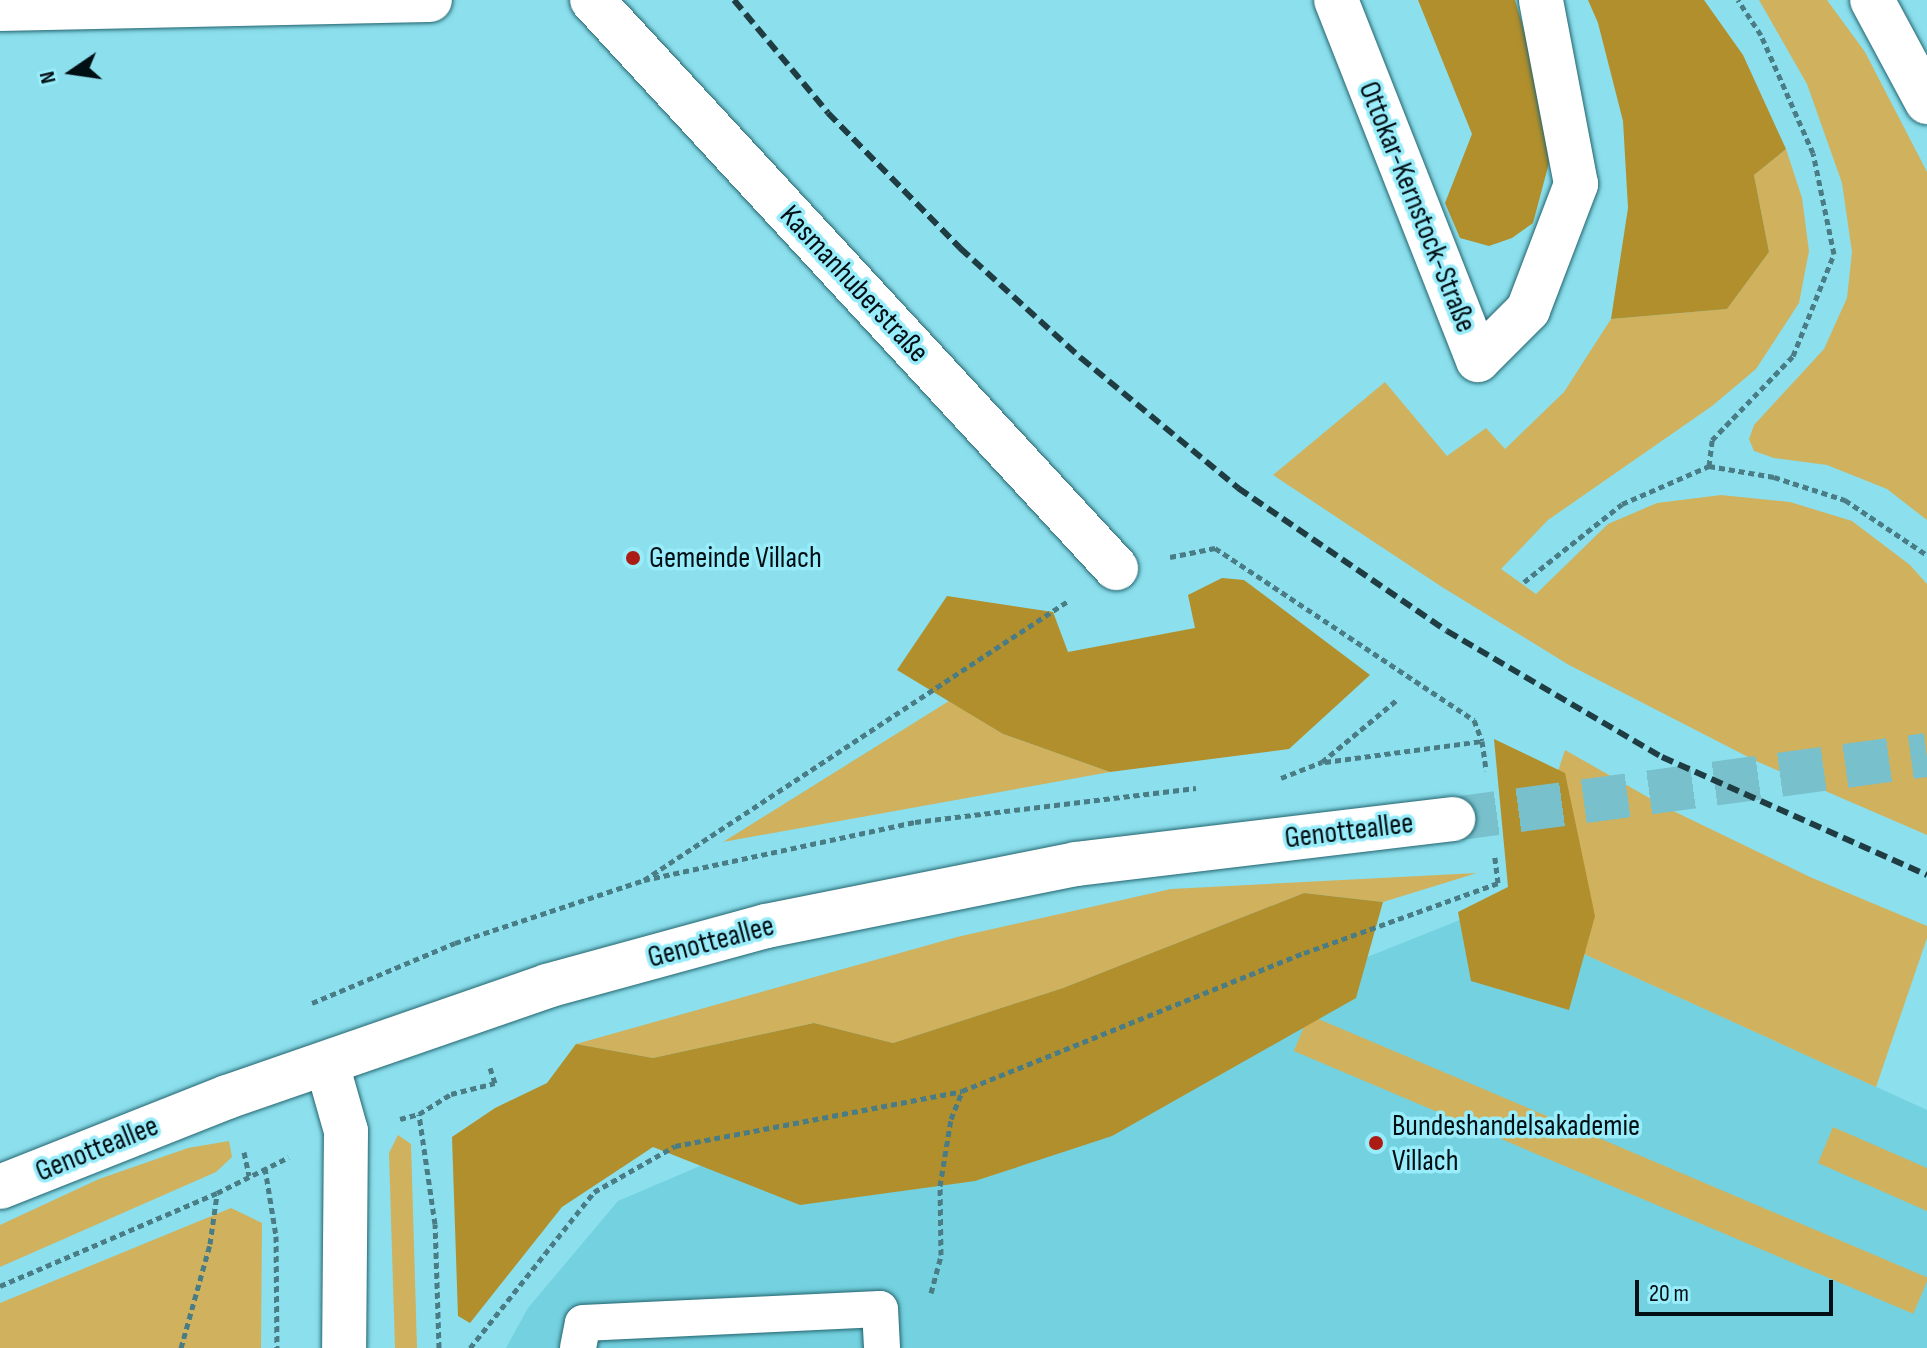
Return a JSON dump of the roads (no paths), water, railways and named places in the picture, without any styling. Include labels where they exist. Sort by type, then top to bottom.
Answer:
[{"type":"street","points":[[0,9],[430,0]]},
{"type":"street","name":"Kasmanhuberstraße","points":[[592,0],[1116,568]]},
{"type":"street","name":"Ottokar-Kernstock-Straße","points":[[1336,0],[1478,360],[1528,310],[1576,184],[1541,0]]},
{"type":"street","points":[[1872,0],[1927,102]]},
{"type":"street","name":"Genotteallee","points":[[0,1187],[227,1097],[547,986],[766,926],[1076,864],[1453,819]]},
{"type":"street","points":[[327,1064],[346,1131],[344,1348]]},
{"type":"lane","points":[[578,1348],[583,1323],[880,1309],[882,1348]]},
{"type":"tunnel","points":[[1453,819],[1927,755]]},
{"type":"railway","points":[[734,0],[828,113],[960,248],[1081,358],[1238,488],[1447,631],[1662,757],[1927,875]]},
{"type":"place","name":"Gemeinde Villach","points":[[633,558]]},
{"type":"place","name":"Bundeshandelsakademie Villach","points":[[1376,1143]]}]
